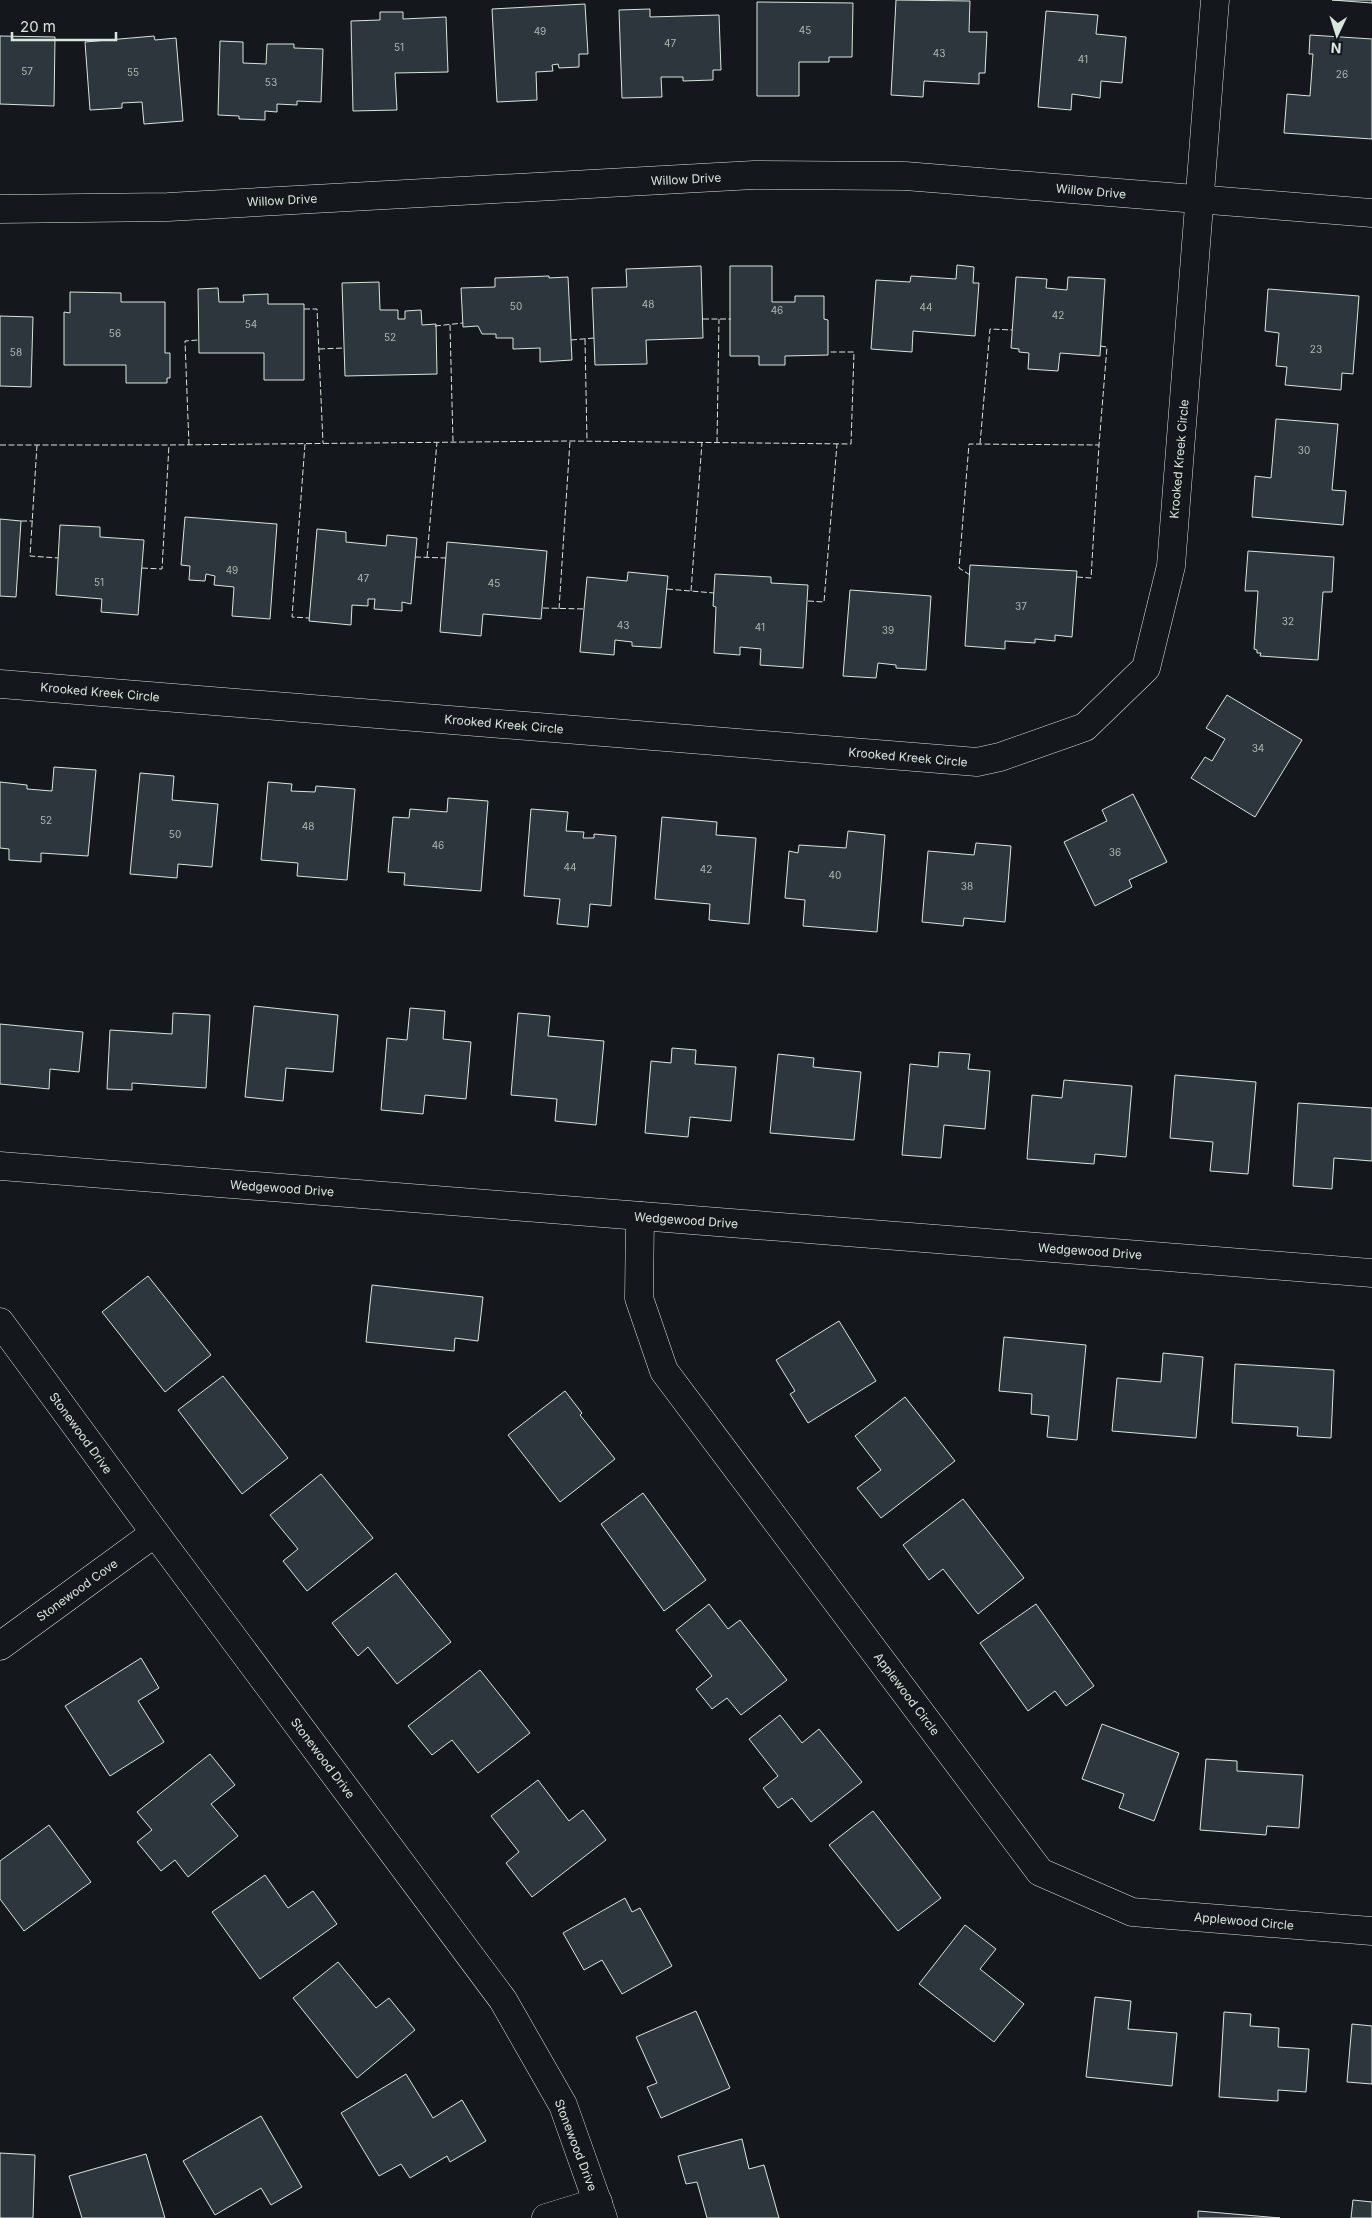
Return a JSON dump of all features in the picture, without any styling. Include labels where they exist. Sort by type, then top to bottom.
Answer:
[{"type":"street","name":"Krooked Kreek Circle","points":[[0,684],[976,762],[1000,758],[1084,727],[1146,668],[1171,566],[1214,0]]},
{"type":"street","name":"Willow Drive","points":[[0,209],[168,207],[754,175],[905,176],[1372,213]]},
{"type":"street","name":"Wedgewood Drive","points":[[0,1166],[1372,1273]]},
{"type":"street","name":"Applewood Circle","points":[[640,1216],[639,1298],[664,1371],[1040,1872],[1132,1912],[1372,1931]]},
{"type":"street","name":"Stonewood Drive","points":[[0,1322],[155,1534],[503,2000],[563,2105],[601,2210]]},
{"type":"street","name":"Stonewood Cove","points":[[0,1646],[155,1534]]},
{"type":"street","points":[[546,2218],[601,2210]]},
{"type":"building","points":[[896,0],[970,1],[969,32],[987,32],[985,73],[979,73],[979,84],[924,81],[923,97],[891,95]]},
{"type":"building","points":[[1332,0],[1372,0],[1372,3]]},
{"type":"building","points":[[757,2],[853,3],[852,57],[829,57],[829,62],[799,62],[799,96],[757,96]]},
{"type":"building","points":[[585,4],[588,54],[579,54],[579,67],[559,68],[558,64],[552,65],[553,71],[536,72],[537,100],[497,102],[492,9]]},
{"type":"building","points":[[650,9],[650,17],[719,15],[721,70],[713,70],[713,80],[683,81],[683,77],[661,77],[662,97],[622,98],[619,10]]},
{"type":"building","points":[[1046,11],[1098,15],[1096,34],[1126,37],[1122,83],[1101,81],[1100,98],[1072,94],[1071,110],[1038,107]]},
{"type":"building","points":[[380,12],[403,12],[403,19],[446,17],[448,72],[395,73],[397,110],[353,111],[351,21],[380,20]]},
{"type":"building","points":[[1310,35],[1372,39],[1372,139],[1284,133],[1287,94],[1310,96],[1313,54],[1309,54]]},
{"type":"building","points":[[0,36],[55,37],[54,106],[0,104]]},
{"type":"building","points":[[154,36],[155,40],[176,38],[183,121],[144,124],[142,102],[122,103],[122,108],[90,110],[85,42]]},
{"type":"building","points":[[220,41],[243,42],[243,63],[266,64],[267,44],[294,44],[294,48],[323,49],[321,102],[297,101],[297,105],[277,104],[277,112],[265,111],[265,120],[239,119],[239,116],[218,115]]},
{"type":"building","points":[[957,265],[974,267],[973,283],[979,283],[975,336],[913,331],[912,352],[871,349],[876,280],[910,282],[911,276],[956,279]]},
{"type":"building","points":[[701,266],[703,338],[646,340],[647,364],[595,365],[592,288],[627,287],[626,269]]},
{"type":"building","points":[[730,266],[772,266],[772,302],[795,302],[795,296],[824,296],[824,319],[828,320],[828,355],[785,356],[785,365],[759,365],[759,356],[730,356]]},
{"type":"building","points":[[549,276],[549,278],[568,277],[572,360],[540,362],[540,348],[513,349],[513,338],[496,338],[496,334],[482,334],[478,326],[463,327],[461,288],[495,287],[495,278]]},
{"type":"building","points":[[1016,277],[1047,279],[1046,288],[1067,290],[1068,277],[1105,279],[1100,356],[1060,353],[1058,371],[1028,369],[1029,353],[1019,352],[1019,349],[1011,348]]},
{"type":"building","points":[[379,282],[380,310],[398,310],[398,319],[405,319],[405,311],[421,310],[422,325],[436,324],[437,374],[345,376],[342,283]]},
{"type":"building","points":[[218,288],[219,302],[244,302],[243,295],[268,294],[268,304],[304,304],[304,380],[264,380],[264,353],[199,353],[198,289]]},
{"type":"building","points":[[1268,289],[1359,296],[1353,374],[1342,373],[1341,390],[1285,385],[1287,367],[1276,366],[1279,333],[1265,331]]},
{"type":"building","points":[[70,292],[121,293],[121,302],[165,302],[165,353],[170,353],[170,378],[167,378],[167,383],[126,383],[126,365],[64,365],[64,312],[70,313]]},
{"type":"building","points":[[0,316],[33,317],[31,387],[0,386]]},
{"type":"building","points":[[1276,419],[1338,424],[1332,490],[1346,491],[1343,525],[1252,517],[1255,476],[1271,478]]},
{"type":"building","points":[[185,517],[277,524],[270,619],[232,616],[234,587],[214,585],[215,576],[206,574],[205,581],[189,580],[190,566],[181,565]]},
{"type":"building","points":[[0,519],[21,521],[16,597],[0,596]]},
{"type":"building","points":[[60,525],[100,527],[100,537],[144,540],[138,615],[101,612],[102,599],[56,595]]},
{"type":"building","points":[[317,529],[346,532],[346,542],[386,546],[387,535],[417,538],[411,604],[402,602],[402,611],[374,609],[375,599],[368,599],[368,606],[352,605],[351,625],[309,621]]},
{"type":"building","points":[[447,542],[547,551],[541,619],[483,614],[481,636],[440,632]]},
{"type":"building","points":[[1248,551],[1334,557],[1332,592],[1323,592],[1318,660],[1260,656],[1261,653],[1257,653],[1257,650],[1254,649],[1258,591],[1245,591]]},
{"type":"building","points":[[970,565],[1077,571],[1072,637],[1055,635],[1055,641],[1035,639],[1035,643],[1005,641],[1005,649],[965,646]]},
{"type":"building","points":[[628,572],[668,576],[661,648],[632,646],[632,642],[615,640],[614,655],[580,652],[587,577],[627,581]]},
{"type":"building","points":[[715,574],[771,577],[771,583],[808,585],[803,668],[760,665],[761,649],[740,647],[740,655],[714,653],[716,607],[713,606]]},
{"type":"building","points":[[850,590],[931,596],[926,670],[896,668],[896,665],[878,663],[876,678],[843,676]]},
{"type":"building","points":[[1227,695],[1302,740],[1255,817],[1191,778],[1205,757],[1212,761],[1225,739],[1206,728]]},
{"type":"building","points":[[54,767],[96,770],[88,856],[41,853],[41,862],[9,860],[9,849],[0,848],[0,782],[27,785],[27,789],[52,791]]},
{"type":"building","points":[[140,773],[174,776],[172,800],[218,804],[212,867],[178,864],[177,878],[130,874]]},
{"type":"building","points":[[268,782],[292,784],[291,791],[315,792],[316,786],[355,789],[347,880],[297,876],[298,863],[261,860]]},
{"type":"building","points":[[1133,794],[1167,862],[1129,880],[1132,887],[1095,906],[1064,842],[1107,821],[1102,810]]},
{"type":"building","points":[[448,798],[488,801],[481,891],[404,885],[405,873],[388,872],[393,817],[409,818],[410,809],[447,812]]},
{"type":"building","points":[[531,809],[568,812],[566,831],[584,832],[583,838],[594,838],[594,834],[616,836],[611,906],[590,904],[588,927],[557,924],[560,899],[524,896]]},
{"type":"building","points":[[662,817],[717,822],[716,835],[756,838],[749,924],[709,920],[710,904],[655,899]]},
{"type":"building","points":[[848,831],[885,835],[877,932],[803,926],[805,900],[785,898],[789,851],[798,853],[799,845],[846,848]]},
{"type":"building","points":[[976,843],[1011,846],[1005,922],[964,918],[963,926],[922,922],[928,851],[974,855]]},
{"type":"building","points":[[254,1006],[338,1015],[333,1072],[286,1068],[283,1101],[245,1097]]},
{"type":"building","points":[[410,1008],[445,1011],[443,1039],[471,1042],[466,1099],[425,1095],[423,1114],[381,1110],[387,1038],[407,1040]]},
{"type":"building","points":[[173,1013],[210,1015],[206,1088],[132,1083],[132,1090],[107,1089],[110,1030],[172,1034]]},
{"type":"building","points":[[518,1013],[550,1016],[548,1036],[604,1041],[596,1125],[555,1121],[557,1099],[511,1095]]},
{"type":"building","points":[[0,1024],[83,1032],[79,1072],[50,1069],[49,1089],[0,1084]]},
{"type":"building","points":[[672,1048],[696,1050],[695,1064],[736,1067],[731,1121],[690,1117],[688,1137],[645,1133],[651,1061],[671,1063]]},
{"type":"building","points":[[939,1052],[970,1054],[968,1069],[990,1071],[985,1129],[944,1125],[941,1158],[902,1155],[910,1064],[938,1067]]},
{"type":"building","points":[[778,1054],[814,1058],[813,1067],[861,1072],[854,1140],[770,1133]]},
{"type":"building","points":[[1175,1075],[1256,1082],[1248,1174],[1210,1171],[1213,1142],[1170,1138]]},
{"type":"building","points":[[1064,1080],[1132,1086],[1126,1157],[1095,1154],[1094,1164],[1027,1159],[1032,1095],[1062,1098]]},
{"type":"building","points":[[1298,1103],[1372,1108],[1372,1161],[1334,1158],[1332,1189],[1293,1186]]},
{"type":"building","points":[[148,1276],[211,1355],[165,1392],[102,1312]]},
{"type":"building","points":[[372,1285],[483,1297],[478,1341],[455,1338],[454,1351],[366,1342]]},
{"type":"building","points":[[839,1321],[876,1381],[808,1423],[790,1394],[795,1391],[776,1360]]},
{"type":"building","points":[[1004,1337],[1086,1345],[1077,1440],[1047,1437],[1049,1416],[1031,1414],[1032,1394],[999,1391]]},
{"type":"building","points":[[1163,1353],[1203,1357],[1196,1438],[1112,1431],[1117,1378],[1161,1382]]},
{"type":"building","points":[[1235,1364],[1334,1370],[1331,1438],[1297,1436],[1298,1427],[1232,1423]]},
{"type":"building","points":[[223,1376],[288,1458],[242,1494],[178,1410]]},
{"type":"building","points":[[565,1391],[582,1413],[580,1415],[615,1459],[560,1502],[508,1435]]},
{"type":"building","points":[[905,1397],[955,1461],[881,1518],[857,1488],[881,1470],[855,1436]]},
{"type":"building","points":[[321,1474],[373,1538],[307,1591],[283,1561],[298,1549],[270,1515]]},
{"type":"building","points":[[643,1493],[706,1580],[664,1611],[601,1524]]},
{"type":"building","points":[[963,1499],[1024,1578],[978,1614],[943,1569],[929,1580],[903,1545]]},
{"type":"building","points":[[396,1573],[451,1642],[397,1684],[368,1647],[358,1656],[332,1623]]},
{"type":"building","points":[[709,1604],[728,1629],[740,1620],[787,1680],[741,1715],[727,1698],[712,1709],[696,1689],[712,1676],[676,1630]]},
{"type":"building","points":[[1036,1604],[1094,1686],[1066,1706],[1055,1691],[1028,1711],[980,1643]]},
{"type":"building","points":[[141,1658],[159,1688],[138,1701],[164,1742],[110,1776],[65,1706]]},
{"type":"building","points":[[480,1670],[530,1733],[478,1773],[452,1740],[432,1755],[408,1726]]},
{"type":"building","points":[[780,1715],[802,1743],[819,1729],[862,1782],[811,1822],[792,1798],[778,1808],[763,1788],[778,1776],[749,1739]]},
{"type":"building","points":[[1102,1724],[1179,1753],[1154,1821],[1119,1808],[1124,1794],[1082,1779]]},
{"type":"building","points":[[210,1754],[235,1785],[211,1804],[238,1836],[188,1877],[175,1860],[161,1871],[137,1842],[152,1830],[137,1812]]},
{"type":"building","points":[[1206,1759],[1237,1761],[1237,1771],[1303,1775],[1299,1828],[1267,1826],[1266,1835],[1200,1830]]},
{"type":"building","points":[[538,1780],[569,1821],[583,1810],[606,1840],[532,1897],[506,1863],[519,1852],[491,1816]]},
{"type":"building","points":[[873,1811],[941,1898],[898,1931],[829,1845]]},
{"type":"building","points":[[49,1825],[91,1882],[24,1931],[0,1899],[0,1861]]},
{"type":"building","points":[[265,1875],[288,1908],[313,1891],[337,1924],[260,1979],[212,1912]]},
{"type":"building","points":[[625,1898],[632,1912],[640,1908],[672,1966],[622,1994],[602,1960],[584,1970],[563,1933]]},
{"type":"building","points":[[965,1925],[996,1949],[980,1969],[1024,2004],[994,2042],[919,1984]]},
{"type":"building","points":[[338,1962],[376,2008],[389,1998],[415,2030],[357,2078],[293,1998]]},
{"type":"building","points":[[1095,1997],[1131,2001],[1128,2029],[1177,2033],[1172,2086],[1086,2077]]},
{"type":"building","points":[[696,2011],[730,2088],[661,2118],[647,2087],[657,2083],[636,2037]]},
{"type":"building","points":[[1224,2012],[1251,2014],[1250,2026],[1279,2028],[1278,2047],[1309,2049],[1306,2092],[1278,2090],[1278,2101],[1219,2097]]},
{"type":"building","points":[[1352,2024],[1372,2026],[1372,2084],[1347,2082]]},
{"type":"building","points":[[406,2074],[433,2118],[462,2100],[486,2141],[450,2162],[447,2156],[410,2178],[401,2164],[379,2176],[341,2113]]},
{"type":"building","points":[[261,2116],[302,2187],[271,2205],[261,2188],[215,2215],[183,2161]]},
{"type":"building","points":[[742,2139],[749,2169],[764,2165],[779,2218],[707,2218],[697,2182],[686,2184],[678,2156]]},
{"type":"building","points":[[0,2153],[35,2155],[33,2218],[0,2218]]},
{"type":"building","points":[[146,2154],[165,2218],[82,2218],[69,2176]]},
{"type":"building","points":[[1353,2200],[1372,2202],[1372,2218],[1351,2218]]},
{"type":"building","points":[[1198,2211],[1280,2218],[1198,2218]]},
{"type":"fence","points":[[304,309],[317,309],[323,443]]},
{"type":"fence","points":[[703,319],[731,319]]},
{"type":"fence","points":[[717,443],[719,319]]},
{"type":"fence","points":[[435,326],[463,323]]},
{"type":"fence","points":[[450,325],[453,442]]},
{"type":"fence","points":[[980,444],[990,329],[1012,330]]},
{"type":"fence","points":[[571,340],[594,338]]},
{"type":"fence","points":[[585,339],[587,441]]},
{"type":"fence","points":[[189,445],[185,341],[198,340]]},
{"type":"fence","points":[[1077,577],[1091,578],[1107,347],[1100,346]]},
{"type":"fence","points":[[319,349],[344,348]]},
{"type":"fence","points":[[0,445],[570,441],[851,444],[854,352],[828,352]]},
{"type":"fence","points":[[559,609],[570,441]]},
{"type":"fence","points":[[427,557],[437,442]]},
{"type":"fence","points":[[691,591],[702,442]]},
{"type":"fence","points":[[305,444],[292,617],[309,618]]},
{"type":"fence","points":[[808,601],[824,602],[837,444]]},
{"type":"fence","points":[[970,575],[959,568],[969,444],[1099,445]]},
{"type":"fence","points":[[37,445],[30,556],[58,558]]},
{"type":"fence","points":[[142,568],[162,569],[169,445]]},
{"type":"fence","points":[[21,521],[33,521]]},
{"type":"fence","points":[[415,557],[446,558]]},
{"type":"fence","points":[[667,589],[714,593]]},
{"type":"fence","points":[[543,608],[584,609]]}]
